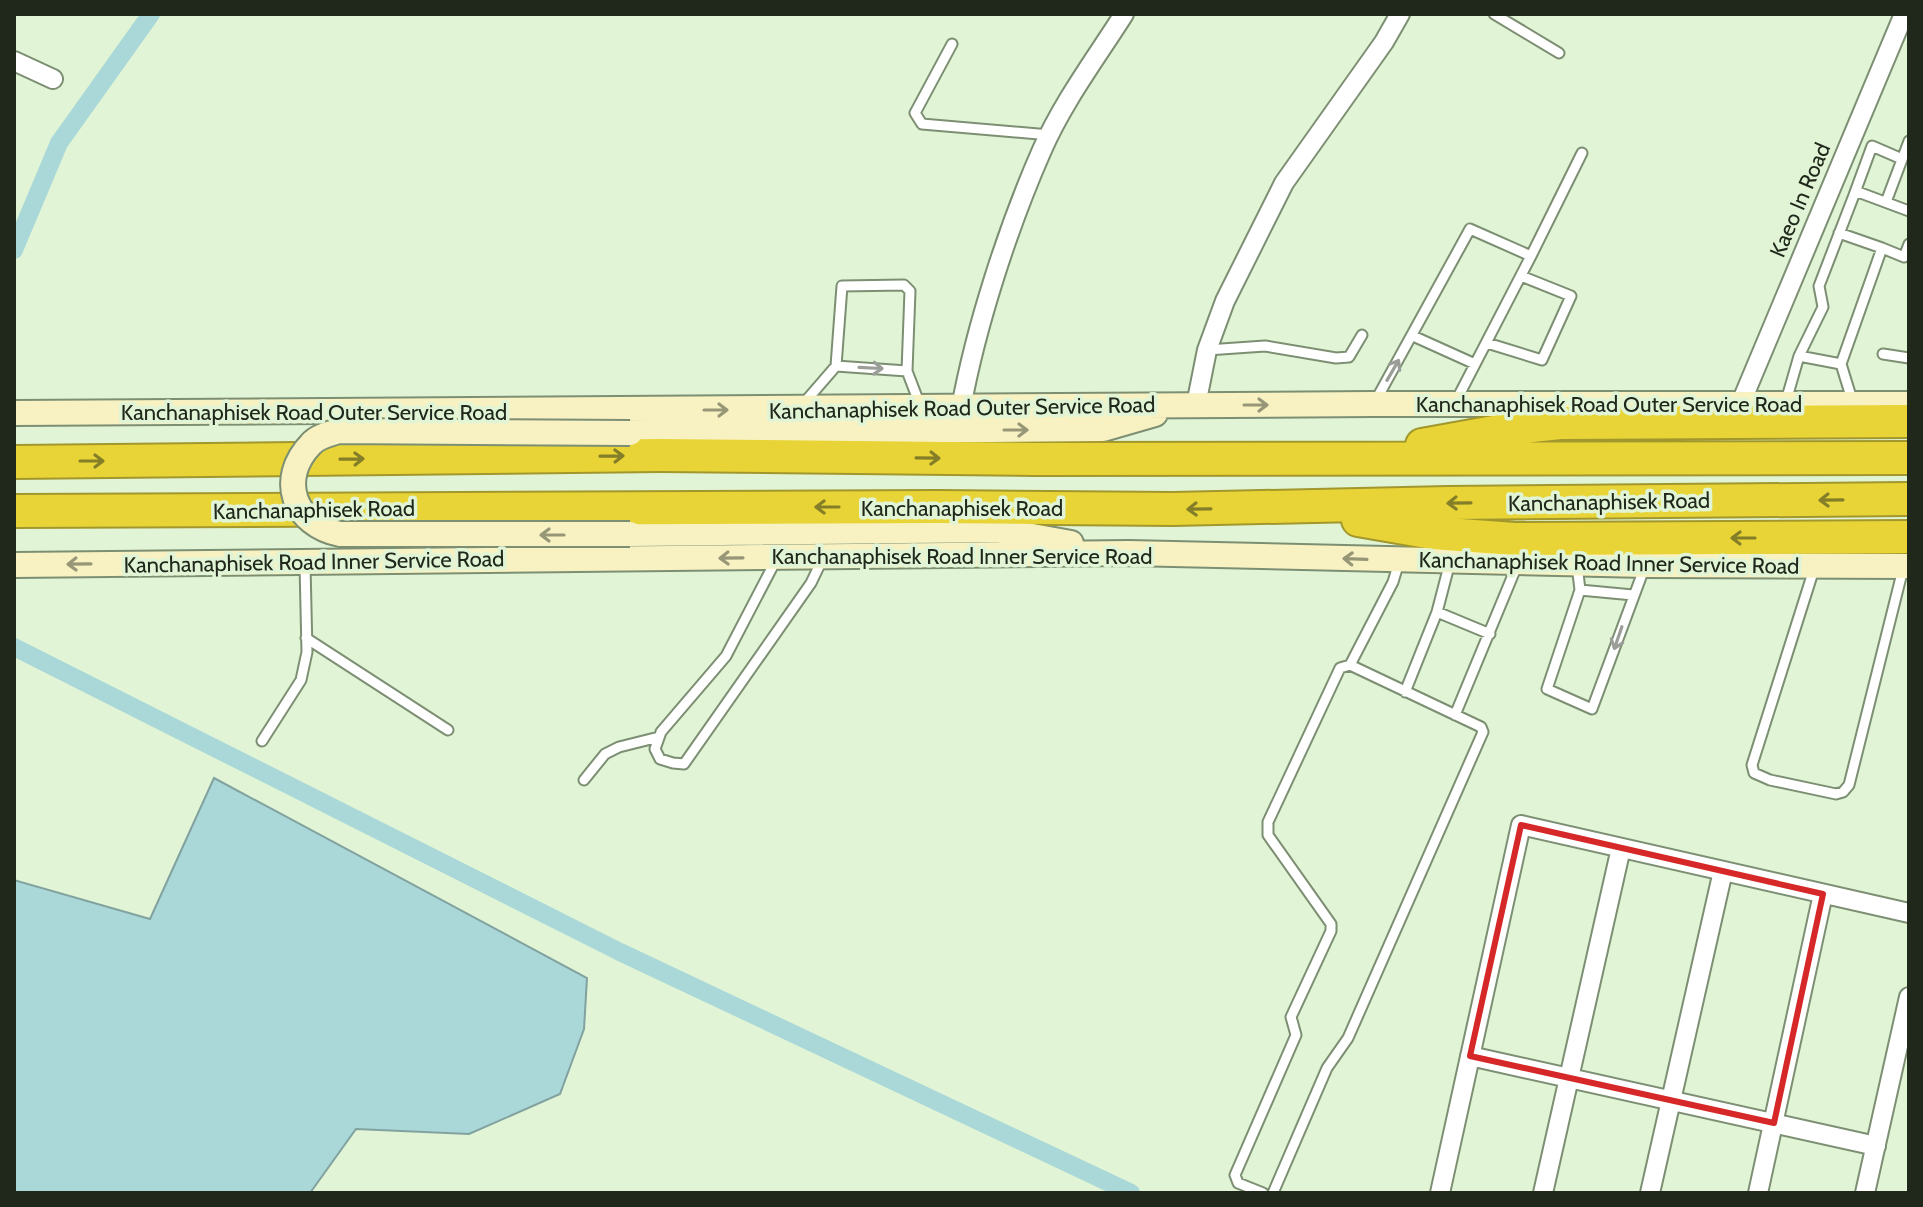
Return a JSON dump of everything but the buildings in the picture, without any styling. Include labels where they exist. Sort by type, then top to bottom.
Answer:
[{"type":"highway","points":[[1344,459],[1483,433],[1560,423],[1857,412],[1909,421]]},
{"type":"highway","name":"Kanchanaphisek Road","points":[[14,462],[660,455],[1909,458]]},
{"type":"highway","name":"Kanchanaphisek Road","points":[[14,511],[1283,507],[1909,499]]},
{"type":"highway","points":[[938,507],[998,530]]},
{"type":"highway","points":[[1283,507],[1471,537],[1907,556]]},
{"type":"main road","name":"Kanchanaphisek Road Outer Service Road","points":[[18,413],[1373,404],[1785,405],[1857,412],[1909,404]]},
{"type":"main road","points":[[1129,553],[998,530],[340,534],[314,526],[304,517],[297,505],[294,481],[297,468],[312,443],[323,435],[339,431],[630,433],[1103,429],[1192,405]]},
{"type":"main road","name":"Kanchanaphisek Road Inner Service Road","points":[[14,565],[1129,553],[1646,565],[1818,552]]},
{"type":"street","points":[[961,408],[968,373],[1008,240],[1050,135],[1124,14]]},
{"type":"street","points":[[1192,405],[1225,301],[1284,183],[1384,42],[1400,14]]},
{"type":"street","name":"Kaeo In Road","points":[[1740,405],[1904,14]]},
{"type":"street","points":[[15,65],[53,79]]},
{"type":"street","points":[[1440,1193],[1521,825],[1909,913]]},
{"type":"street","points":[[1543,1193],[1621,848]]},
{"type":"street","points":[[1650,1193],[1723,871]]},
{"type":"street","points":[[1758,1193],[1823,894]]},
{"type":"street","points":[[1865,1193],[1909,997]]},
{"type":"street","points":[[1470,1056],[1876,1146]]},
{"type":"lane","points":[[1494,14],[1559,53]]},
{"type":"lane","points":[[952,44],[915,113],[922,124],[1050,135]]},
{"type":"lane","points":[[1886,202],[1909,141]]},
{"type":"lane","points":[[1785,405],[1799,356],[1823,307],[1819,286],[1872,146],[1902,159]]},
{"type":"lane","points":[[1454,404],[1582,153]]},
{"type":"lane","points":[[1854,195],[1858,192],[1909,211]]},
{"type":"lane","points":[[1373,404],[1470,229],[1531,256]]},
{"type":"lane","points":[[1839,233],[1904,257],[1909,244]]},
{"type":"lane","points":[[1857,412],[1841,364],[1882,248]]},
{"type":"lane","points":[[1487,343],[1542,360],[1571,296],[1521,276]]},
{"type":"lane","points":[[798,409],[836,366],[842,286],[904,285],[910,291],[907,371],[921,408]]},
{"type":"lane","points":[[1207,350],[1265,346],[1336,358],[1349,357],[1362,335]]},
{"type":"lane","points":[[1413,336],[1475,364]]},
{"type":"lane","points":[[1883,354],[1909,358]]},
{"type":"lane","points":[[1799,356],[1841,364]]},
{"type":"lane","points":[[836,366],[907,371]]},
{"type":"lane","points":[[1818,552],[1752,765],[1754,773],[1770,780],[1836,794],[1849,785],[1907,556]]},
{"type":"lane","points":[[777,557],[726,656],[661,732],[655,749],[660,759],[684,764],[811,583],[824,557]]},
{"type":"lane","points":[[1350,665],[1393,582],[1400,560]]},
{"type":"lane","points":[[262,741],[301,680],[307,652],[305,562]]},
{"type":"lane","points":[[1405,692],[1437,612],[1450,562]]},
{"type":"lane","points":[[1455,715],[1518,563]]},
{"type":"lane","points":[[1576,563],[1580,590],[1547,689],[1592,709],[1646,565]]},
{"type":"lane","points":[[1580,590],[1633,595]]},
{"type":"lane","points":[[1437,612],[1490,634]]},
{"type":"lane","points":[[306,638],[448,730]]},
{"type":"lane","points":[[1263,1193],[1238,1183],[1235,1175],[1296,1035],[1291,1017],[1331,931],[1331,924],[1268,835],[1268,822],[1340,668],[1350,665],[1481,727],[1483,732],[1348,1038],[1327,1068],[1273,1193]]},
{"type":"lane","points":[[584,780],[605,754],[628,744],[659,737]]},
{"type":"highlighted area","points":[[1521,825],[1823,894],[1774,1123],[1470,1056]]},
{"type":"water","points":[[214,778],[587,978],[584,1029],[560,1094],[469,1134],[356,1129],[310,1193],[14,1193],[14,880],[150,919]]},
{"type":"waterway","points":[[14,250],[59,143],[151,14]]},
{"type":"waterway","points":[[14,647],[620,952],[1131,1193]]}]
